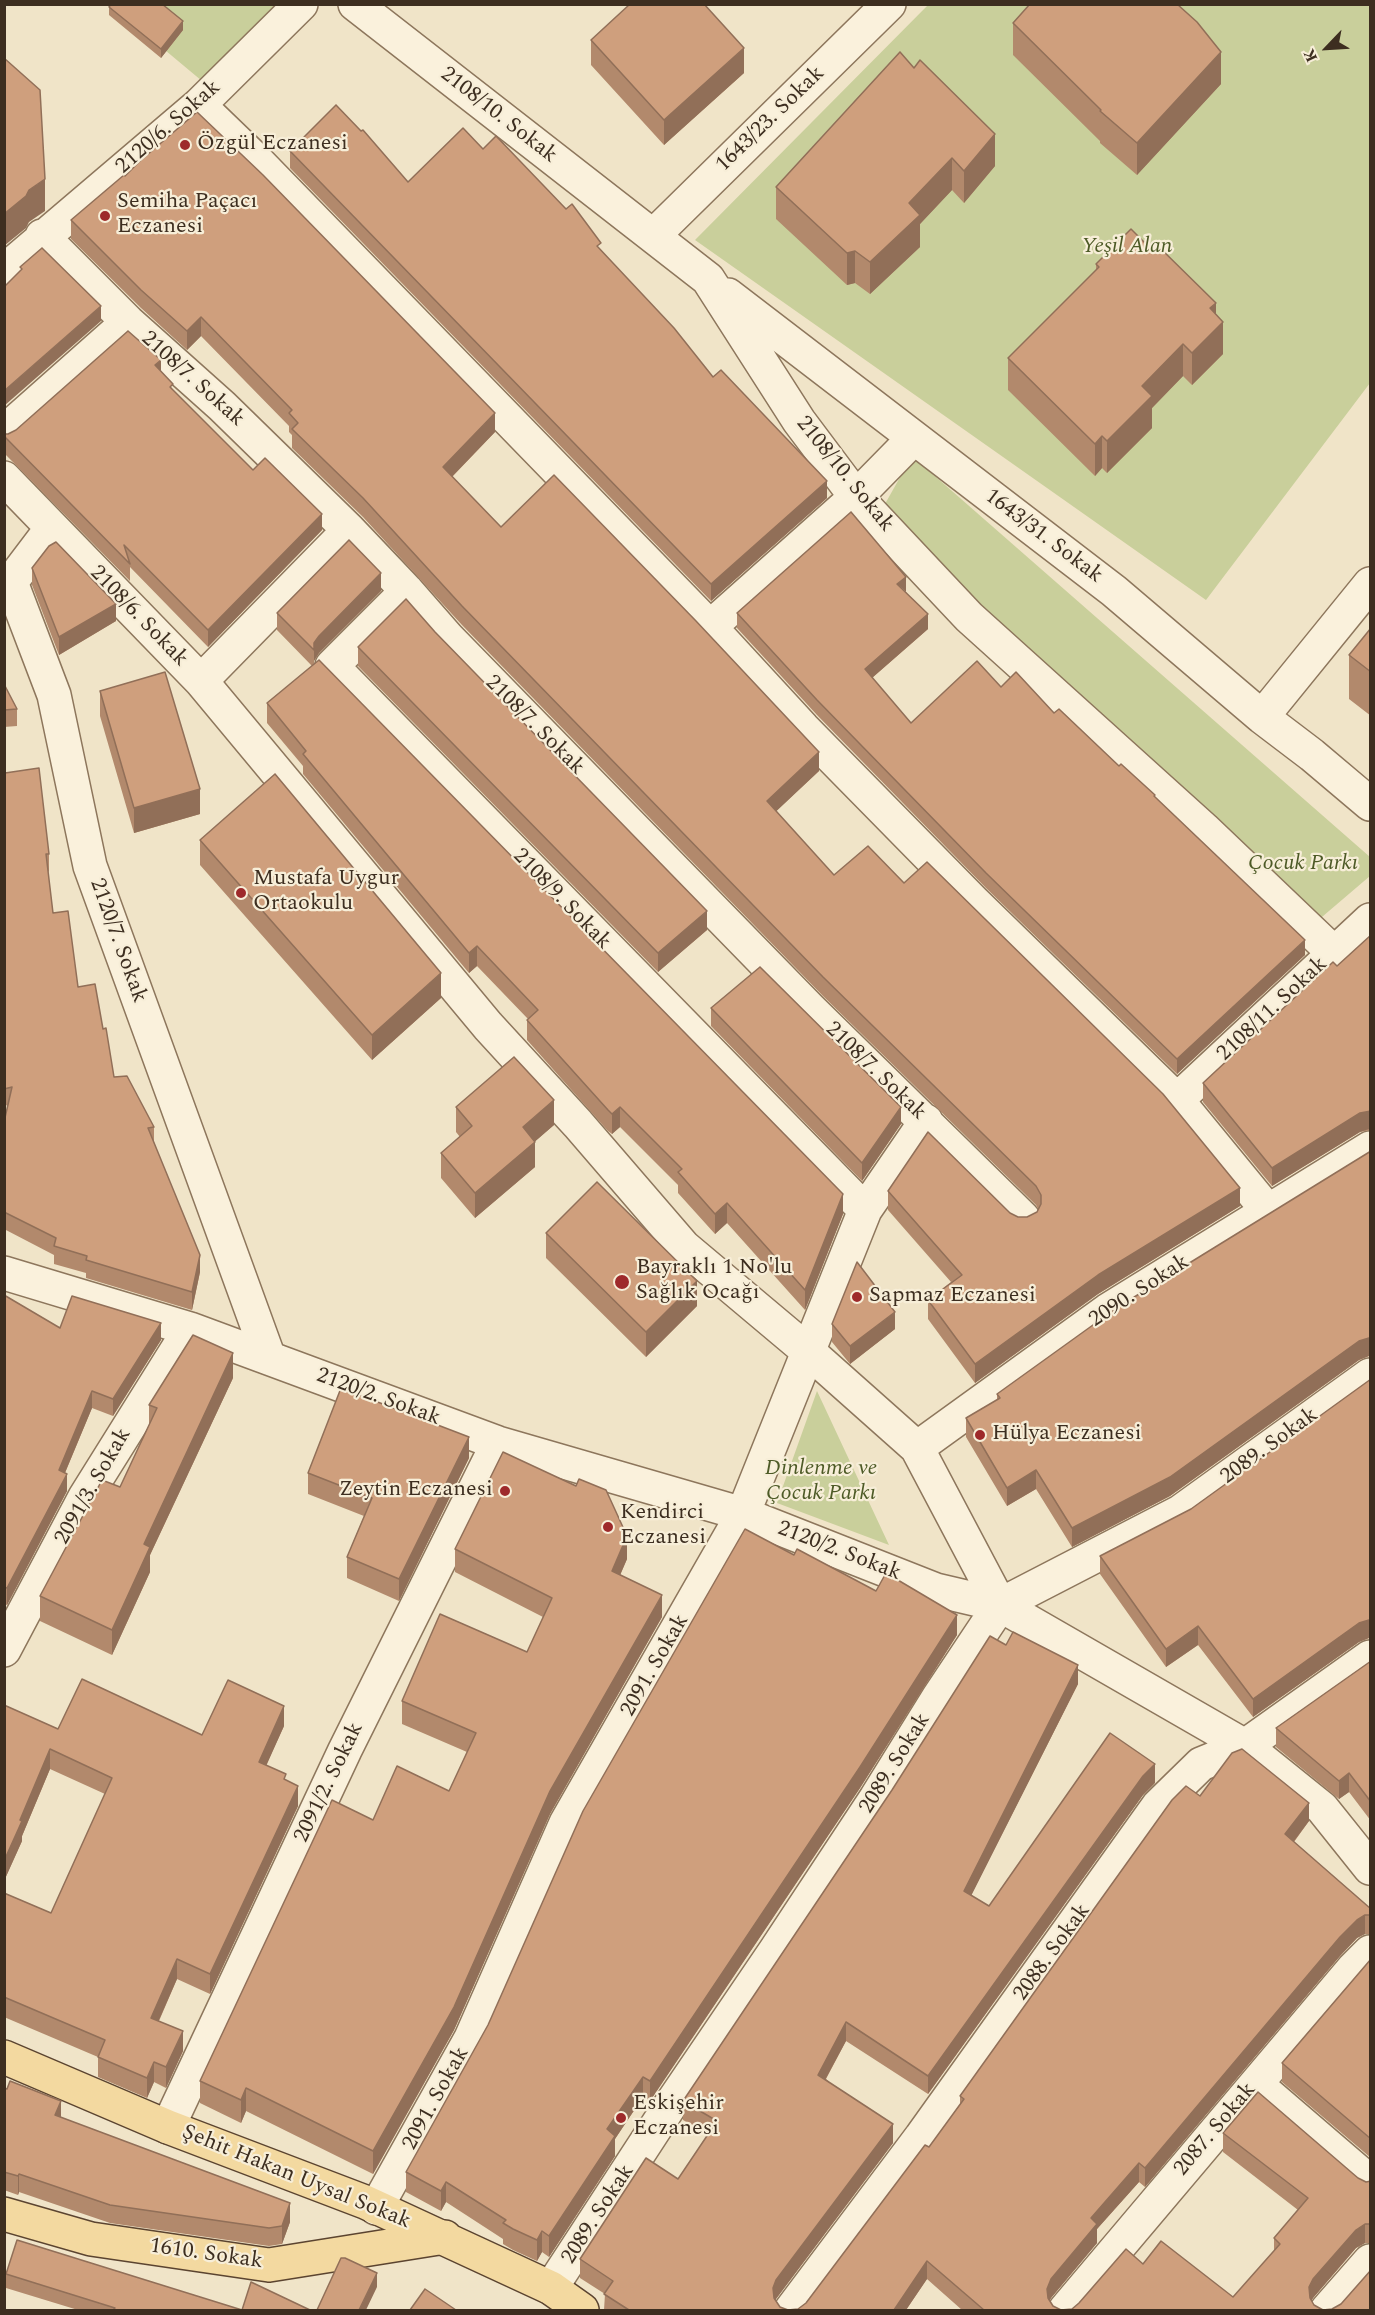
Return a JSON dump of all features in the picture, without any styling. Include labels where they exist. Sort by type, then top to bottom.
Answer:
[{"type":"main road","name":"Şehit Hakan Uysal Sokak","points":[[4,2057],[168,2127],[376,2208],[445,2238],[551,2288],[582,2310]]},
{"type":"main road","name":"1610. Sokak","points":[[4,2214],[91,2239],[269,2265],[445,2238]]},
{"type":"street","name":"2120/6. Sokak","points":[[4,271],[199,105],[301,4]]},
{"type":"street","name":"2108/10. Sokak","points":[[355,4],[708,279],[799,421],[856,497],[969,617],[1204,828],[1334,953]]},
{"type":"street","name":"1643/23. Sokak","points":[[653,236],[889,4]]},
{"type":"street","points":[[199,105],[256,160],[710,627],[803,728],[973,901],[1177,1100],[1268,1211]]},
{"type":"street","name":"2108/7. Sokak","points":[[42,237],[128,322],[222,406],[349,530],[448,638],[802,1000],[1023,1218]]},
{"type":"street","name":"1643/31. Sokak","points":[[708,279],[1114,591],[1262,717],[1371,804]]},
{"type":"street","points":[[4,432],[128,322]]},
{"type":"street","points":[[710,627],[856,497],[914,438]]},
{"type":"street","name":"2108/6. Sokak","points":[[4,478],[201,681],[349,530]]},
{"type":"street","name":"2120/7. Sokak","points":[[52,528],[11,582],[54,695],[90,866],[269,1358]]},
{"type":"street","points":[[1262,717],[1371,584]]},
{"type":"street","name":"2108/9. Sokak","points":[[407,591],[332,666],[865,1210]]},
{"type":"street","points":[[201,681],[488,1026],[578,1124],[684,1247],[809,1352],[917,1448],[1000,1605]]},
{"type":"street","name":"2108/11. Sokak","points":[[1177,1100],[1371,920]]},
{"type":"street","name":"2091. Sokak","points":[[376,2208],[471,2038],[566,1823],[743,1514],[865,1210],[926,1121]]},
{"type":"street","name":"2090. Sokak","points":[[917,1448],[1108,1310],[1371,1148]]},
{"type":"street","name":"2120/2. Sokak","points":[[4,1273],[190,1329],[498,1443],[743,1514],[936,1590],[1000,1605],[1245,1746],[1322,1808],[1371,1868]]},
{"type":"street","name":"2091/3. Sokak","points":[[4,1650],[85,1497],[190,1329]]},
{"type":"street","name":"2089. Sokak","points":[[551,2288],[669,2107],[832,1865],[1000,1605],[1180,1512],[1371,1375]]},
{"type":"street","name":"2091/2. Sokak","points":[[168,2127],[345,1750],[498,1443]]},
{"type":"street","name":"2088. Sokak","points":[[791,2310],[921,2138],[1158,1806],[1201,1764],[1245,1746],[1371,1657]]},
{"type":"street","name":"2087. Sokak","points":[[1065,2310],[1353,1969],[1371,1952]]},
{"type":"street","points":[[1256,2084],[1371,2182]]},
{"type":"street","points":[[1327,2310],[1371,2260]]},
{"type":"green space","points":[[111,5],[283,5],[208,86]]},
{"type":"green space","name":"Yeşil Alan","points":[[928,5],[1370,5],[1370,383],[1206,600],[695,240]]},
{"type":"green space","name":"Çocuk Parkı","points":[[912,456],[1370,857],[1370,876],[1302,934],[872,527]]},
{"type":"green space","name":"Dinlenme ve Çocuk Parkı","points":[[817,1391],[889,1545],[777,1503]]},
{"type":"building","points":[[111,4],[162,4],[183,21],[161,49],[109,7]]},
{"type":"building","points":[[630,4],[704,4],[744,48],[664,120],[591,40]]},
{"type":"building","points":[[1030,4],[1177,4],[1197,22],[1221,52],[1137,143],[1100,111],[1013,23]]},
{"type":"building","points":[[900,52],[914,68],[920,60],[995,134],[964,171],[952,158],[909,203],[920,215],[870,262],[855,251],[847,253],[776,187]]},
{"type":"building","points":[[4,58],[40,90],[45,179],[29,190],[26,196],[4,214]]},
{"type":"building","points":[[336,105],[361,131],[363,130],[408,182],[463,128],[483,149],[496,136],[566,209],[572,204],[601,243],[597,246],[674,328],[713,377],[721,370],[827,481],[711,584],[290,151]]},
{"type":"building","points":[[197,112],[263,175],[495,413],[443,467],[501,527],[554,475],[819,752],[767,801],[834,875],[868,846],[904,883],[927,862],[1163,1094],[1240,1188],[1098,1275],[975,1364],[928,1300],[962,1275],[888,1191],[928,1132],[1010,1213],[1018,1217],[1027,1217],[1037,1212],[1041,1204],[1041,1195],[1036,1186],[823,977],[462,606],[363,498],[292,429],[298,423],[289,413],[292,410],[201,317],[187,331],[141,290],[71,220]]},
{"type":"building","points":[[1131,229],[1151,249],[1156,244],[1216,303],[1210,308],[1223,322],[1192,353],[1183,344],[1142,386],[1152,396],[1107,441],[1102,436],[1095,444],[1008,358],[1099,267],[1096,264]]},
{"type":"building","points":[[42,248],[101,306],[4,391],[4,287],[22,269],[20,267]]},
{"type":"building","points":[[128,331],[161,360],[155,365],[173,384],[170,387],[253,470],[265,458],[322,514],[208,630],[124,545],[130,564],[4,436],[16,430]]},
{"type":"building","points":[[851,512],[906,577],[897,584],[928,614],[865,669],[911,723],[977,661],[1001,687],[1016,672],[1054,713],[1059,709],[1119,766],[1121,764],[1155,795],[1305,940],[1177,1059],[986,873],[817,700],[737,613]]},
{"type":"building","points":[[349,540],[381,573],[319,636],[314,643],[314,650],[277,613]]},
{"type":"building","points":[[56,542],[116,604],[59,637],[32,568],[49,546]]},
{"type":"building","points":[[406,599],[435,632],[707,911],[658,953],[358,647]]},
{"type":"building","points":[[1371,628],[1371,672],[1349,655]]},
{"type":"building","points":[[319,660],[843,1194],[805,1290],[727,1203],[715,1214],[678,1172],[682,1169],[620,1107],[612,1114],[608,1110],[527,1020],[538,1010],[477,946],[469,953],[303,754],[306,751],[267,703]]},
{"type":"building","points":[[165,672],[200,789],[134,808],[100,691]]},
{"type":"building","points":[[4,684],[17,709],[4,710]]},
{"type":"building","points":[[39,768],[53,913],[68,911],[78,987],[95,984],[103,1029],[106,1028],[114,1077],[127,1076],[154,1127],[148,1128],[200,1255],[192,1292],[86,1260],[87,1256],[54,1246],[56,1238],[4,1212],[4,1122],[12,1087],[4,1089],[4,771],[5,773]]},
{"type":"building","points":[[275,774],[441,973],[372,1035],[200,840]]},
{"type":"building","points":[[1371,935],[1371,1111],[1360,1113],[1272,1168],[1203,1083],[1333,962],[1337,966]]},
{"type":"building","points":[[760,967],[901,1107],[862,1163],[711,1008]]},
{"type":"building","points":[[514,1057],[554,1100],[523,1127],[535,1142],[475,1193],[441,1153],[472,1126],[456,1107]]},
{"type":"building","points":[[1371,1151],[1371,1338],[1359,1341],[1170,1477],[1072,1528],[1036,1470],[1007,1488],[966,1418],[1000,1398],[997,1394],[1118,1307]]},
{"type":"building","name":"Bayraklı 1 No'lu Sağlık Ocağı","points":[[597,1182],[697,1281],[646,1332],[546,1233]]},
{"type":"building","points":[[857,1262],[895,1312],[850,1346],[832,1324]]},
{"type":"building","points":[[4,1295],[60,1328],[72,1296],[161,1323],[113,1399],[92,1391],[59,1470],[67,1474],[7,1588],[4,1587]]},
{"type":"building","points":[[193,1335],[233,1353],[144,1544],[150,1547],[112,1630],[40,1596],[102,1480],[120,1487],[157,1408],[149,1405]]},
{"type":"building","points":[[1371,1379],[1371,1620],[1359,1623],[1253,1699],[1198,1626],[1166,1649],[1100,1556],[1191,1509]]},
{"type":"building","points":[[341,1388],[469,1437],[399,1579],[347,1557],[372,1498],[308,1473]]},
{"type":"building","points":[[503,1452],[576,1486],[579,1479],[606,1490],[627,1536],[612,1571],[662,1595],[550,1791],[454,2007],[373,2151],[246,2088],[241,2100],[200,2081],[332,1800],[373,1820],[397,1766],[449,1791],[476,1733],[402,1701],[440,1614],[527,1652],[552,1598],[455,1549]]},
{"type":"building","points":[[745,1529],[794,1555],[797,1549],[876,1591],[886,1573],[957,1615],[860,1767],[650,2081],[643,2077],[607,2129],[615,2136],[549,2236],[542,2231],[537,2240],[503,2223],[506,2220],[446,2182],[441,2191],[406,2172],[488,2025],[583,1811]]},
{"type":"building","points":[[1013,1632],[1078,1665],[964,1891],[989,1906],[1110,1733],[1155,1764],[1143,1776],[928,2076],[846,2022],[818,2075],[893,2124],[776,2280],[773,2288],[774,2298],[780,2307],[788,2310],[629,2310],[604,2294],[613,2281],[580,2259],[646,2158],[678,2179],[717,2121],[683,2101],[892,1790],[990,1636],[1006,1645]]},
{"type":"building","points":[[1371,1661],[1371,1802],[1349,1773],[1339,1781],[1276,1728]]},
{"type":"building","points":[[82,1679],[202,1735],[228,1680],[284,1706],[259,1762],[286,1774],[284,1779],[298,1786],[210,1974],[177,1959],[151,2018],[183,2031],[166,2067],[154,2062],[147,2078],[98,2057],[105,2040],[4,1997],[4,1893],[51,1913],[112,1778],[50,1749],[4,1861],[4,1705],[58,1729]]},
{"type":"building","points":[[1242,1749],[1309,1803],[1285,1834],[1371,1909],[1371,1915],[1365,1915],[1357,1920],[1340,1937],[1145,2168],[1139,2163],[1091,2218],[1097,2224],[1051,2279],[1047,2289],[1048,2298],[1053,2306],[1061,2310],[984,2310],[927,2261],[894,2310],[788,2310],[798,2309],[806,2303],[925,2145],[929,2147],[964,2099],[960,2096],[1172,1800],[1186,1786],[1200,1796],[1232,1753]]},
{"type":"building","points":[[1371,1959],[1371,2139],[1282,2063]]},
{"type":"building","points":[[10,2081],[61,2101],[55,2115],[290,2203],[282,2226],[269,2228],[110,2205],[19,2174],[18,2176],[4,2172],[4,2088],[7,2089]]},
{"type":"building","points":[[1258,2092],[1358,2178],[1366,2182],[1371,2181],[1371,2224],[1365,2224],[1356,2230],[1313,2279],[1309,2287],[1310,2298],[1314,2305],[1323,2310],[1061,2310],[1072,2309],[1079,2303],[1126,2249],[1143,2264],[1161,2241],[1233,2297],[1280,2244],[1274,2238],[1308,2198],[1223,2133]]},
{"type":"building","points":[[17,2240],[242,2310],[113,2310],[115,2308],[6,2274]]},
{"type":"building","points":[[341,2258],[377,2273],[359,2310],[317,2310]]},
{"type":"building","points":[[1371,2270],[1371,2310],[1323,2310],[1332,2309],[1341,2304]]},
{"type":"building","points":[[251,2282],[310,2310],[242,2310]]},
{"type":"building","points":[[425,2289],[456,2310],[410,2310]]},
{"type":"place","name":"Özgül Eczanesi","points":[[185,145]]},
{"type":"place","name":"Semiha Paçacı Eczanesi","points":[[105,216]]},
{"type":"place","name":"Mustafa Uygur Ortaokulu","points":[[241,893]]},
{"type":"place","name":"Bayraklı 1 No'lu Sağlık Ocağı","points":[[622,1282]]},
{"type":"place","name":"Sapmaz Eczanesi","points":[[857,1297]]},
{"type":"place","name":"Hülya Eczanesi","points":[[980,1435]]},
{"type":"place","name":"Zeytin Eczanesi","points":[[505,1491]]},
{"type":"place","name":"Kendirci Eczanesi","points":[[608,1527]]},
{"type":"place","name":"Eskişehir Eczanesi","points":[[621,2118]]}]
